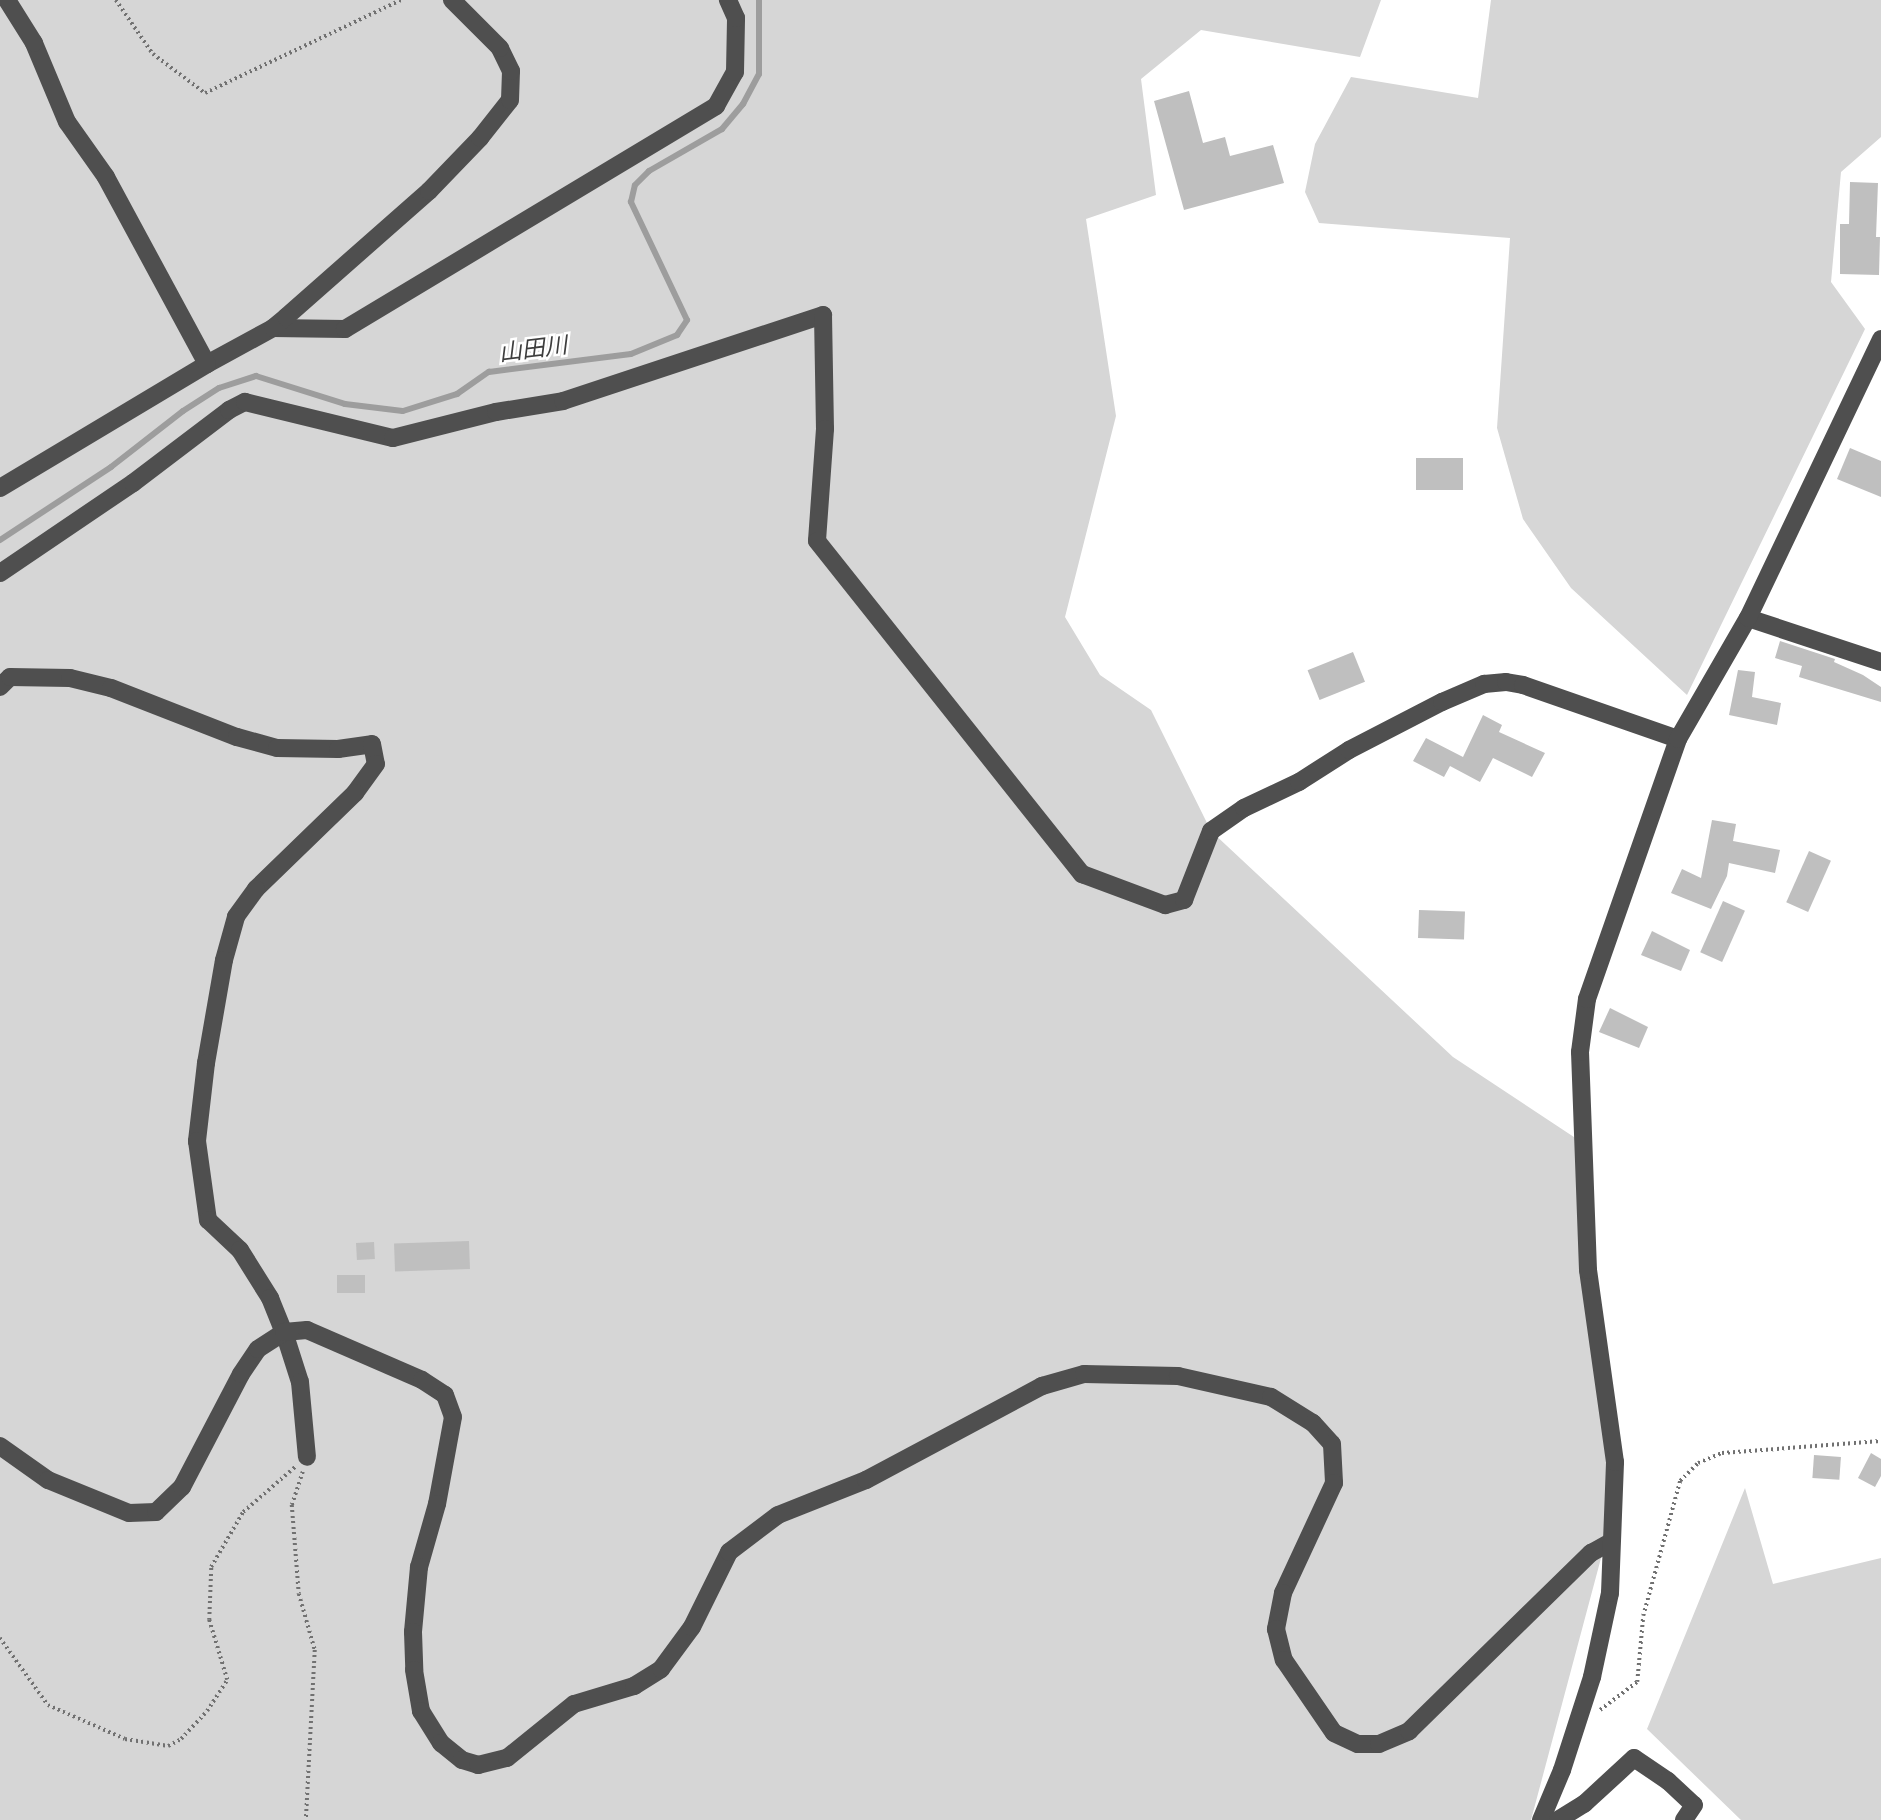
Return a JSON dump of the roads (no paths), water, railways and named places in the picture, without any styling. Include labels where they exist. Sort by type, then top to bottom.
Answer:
[{"type":"street","points":[[7,0],[34,43],[67,122],[106,177],[207,364]]},
{"type":"street","points":[[0,488],[207,364],[273,328],[429,191],[480,138],[510,100],[511,71],[500,48],[452,0]]},
{"type":"street","points":[[273,328],[345,329],[716,106],[735,72],[736,18],[728,0]]},
{"type":"street","points":[[0,573],[133,483],[229,410],[245,402],[393,438],[496,412],[563,401],[823,316],[825,429],[817,541],[1082,874],[1165,905],[1184,900],[1211,831],[1244,808],[1298,782],[1349,750],[1483,684],[1506,682],[1523,685],[1678,739]]},
{"type":"street","points":[[1541,1820],[1592,1677],[1611,1592],[1615,1462],[1588,1270],[1580,1052],[1587,999],[1678,739],[1748,618],[1881,339]]},
{"type":"street","points":[[1748,618],[1881,662]]},
{"type":"street","points":[[0,687],[10,677],[70,678],[111,688],[237,737],[277,748],[338,749],[372,744],[376,764],[355,793],[256,889],[236,917],[224,960],[206,1063],[197,1140],[208,1220],[240,1250],[270,1298],[284,1332],[300,1382],[307,1457]]},
{"type":"street","points":[[0,1446],[48,1480],[129,1513],[156,1512],[182,1487],[258,1349],[284,1332],[307,1330],[422,1380],[445,1395],[453,1417],[451,1436],[437,1504],[419,1567],[413,1632],[414,1670],[421,1711],[441,1743],[462,1760],[478,1765],[507,1758],[574,1704],[634,1686],[661,1669],[692,1627],[729,1552],[778,1516],[866,1480],[1042,1386],[1084,1374],[1178,1376],[1271,1397],[1313,1423],[1332,1444],[1334,1483],[1283,1592],[1276,1629],[1284,1660],[1334,1733],[1359,1744],[1379,1744],[1409,1731],[1591,1553],[1611,1542]]},
{"type":"street","points":[[1558,1820],[1584,1804],[1633,1758],[1668,1781],[1694,1805],[1684,1820]]},
{"type":"waterway","name":"山田川","points":[[0,540],[111,467],[183,411],[219,388],[256,376],[345,404],[403,411],[457,394],[489,372],[631,354],[677,335],[687,320],[631,202],[635,185],[649,171],[722,129],[743,104],[759,74],[759,0]]}]
